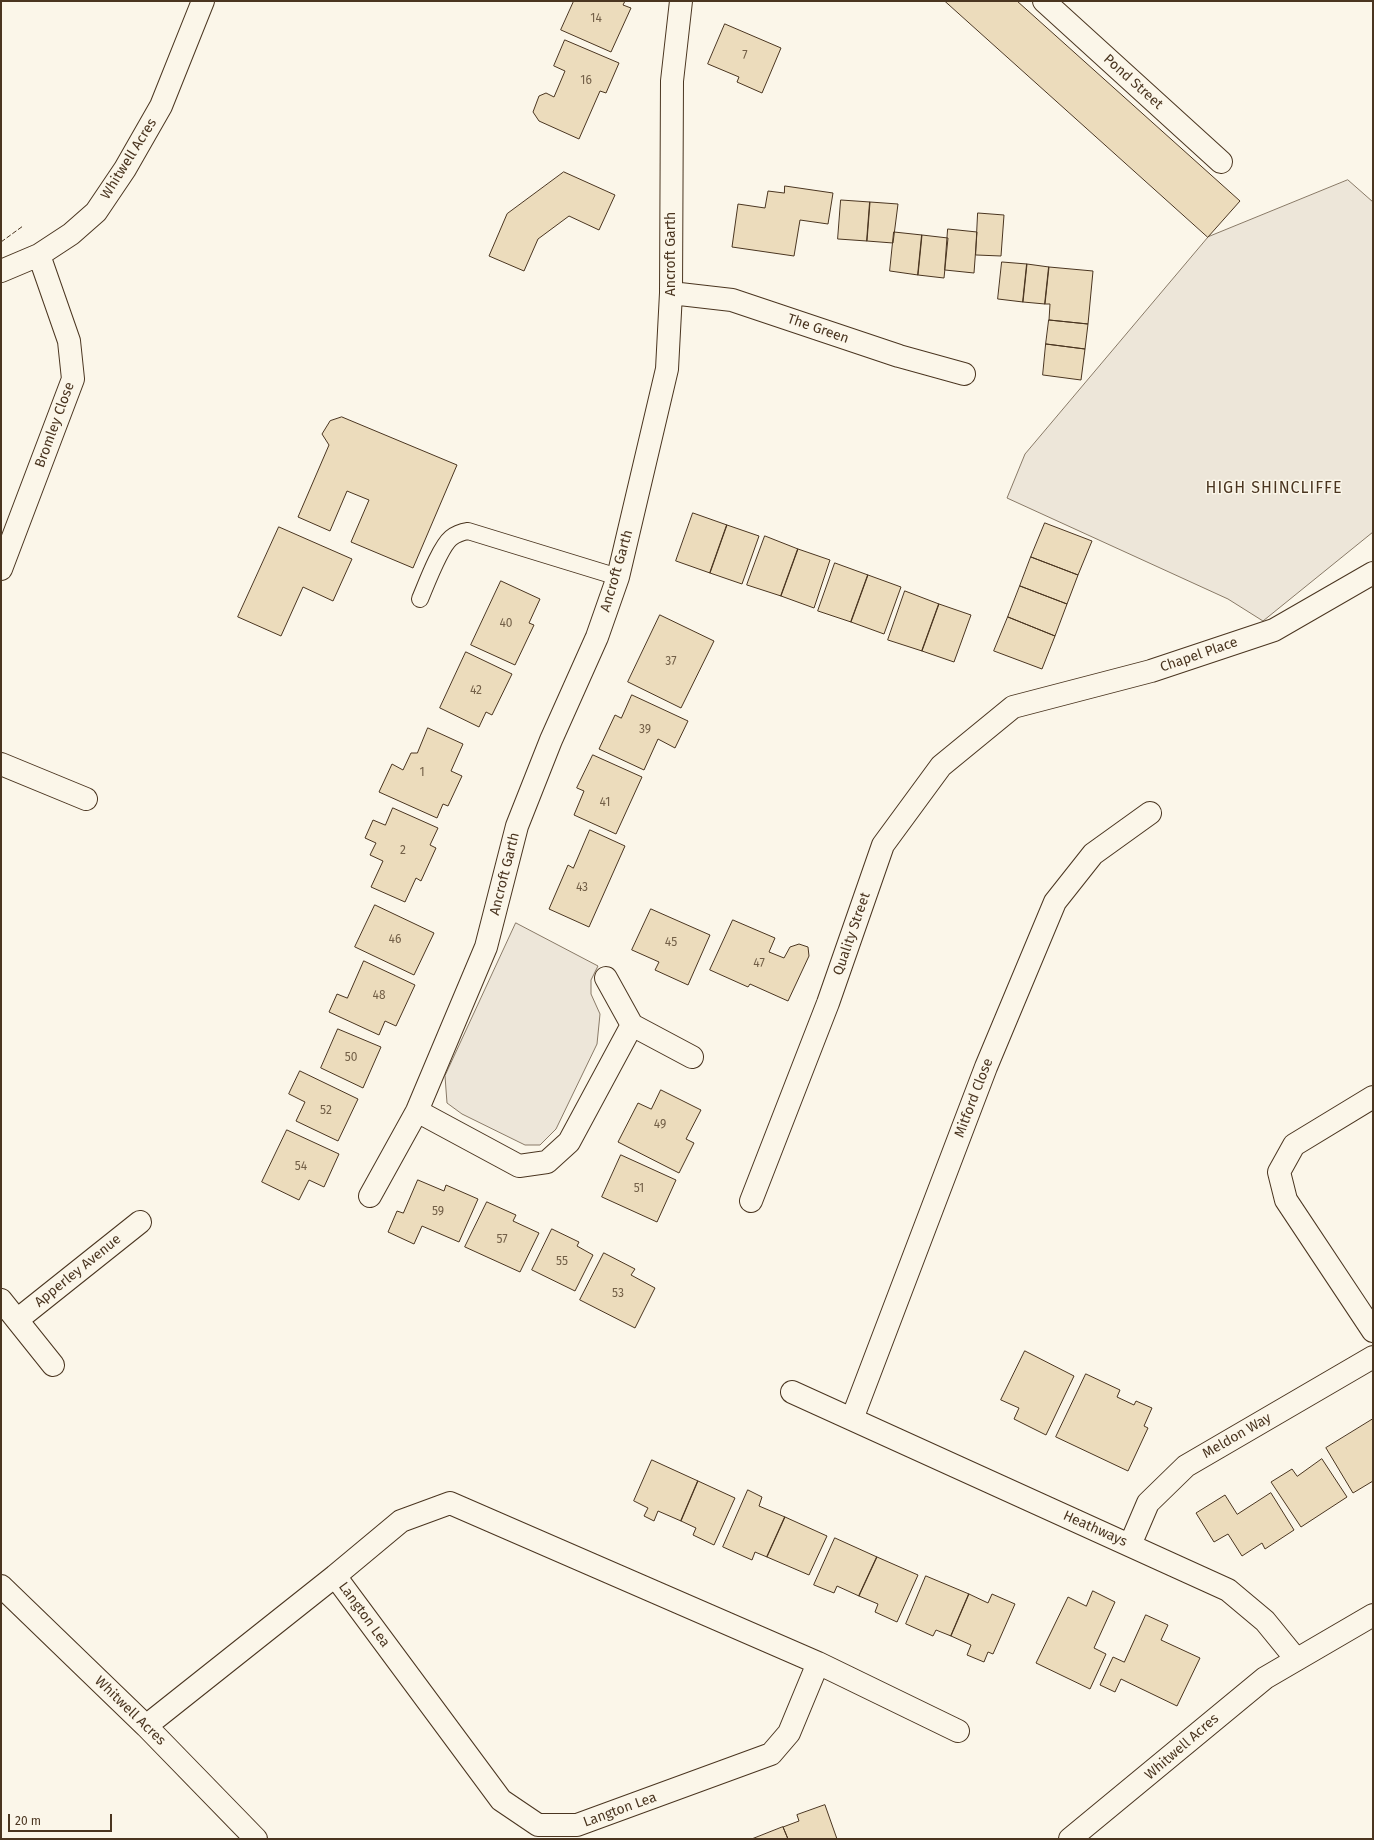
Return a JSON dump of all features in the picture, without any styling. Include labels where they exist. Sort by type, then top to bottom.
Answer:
[{"type":"street","name":"Whitwell Acres","points":[[1,271],[39,255],[71,234],[96,212],[125,169],[161,106],[203,1]]},
{"type":"street","name":"Ancroft Garth","points":[[370,1196],[417,1111],[486,947],[517,826],[551,740],[597,637],[618,577],[667,369],[671,292],[672,81],[681,1]]},
{"type":"street","name":"Pond Street","points":[[1044,1],[1221,162]]},
{"type":"street","name":"Bromley Close","points":[[1,569],[73,379],[69,341],[39,255]]},
{"type":"street","name":"The Green","points":[[671,292],[732,300],[899,356],[964,374]]},
{"type":"street","name":"Chapel Place","points":[[1013,707],[1151,671],[1274,630],[1373,573]]},
{"type":"street","name":"Quality Street","points":[[751,1201],[828,1003],[883,845],[941,766],[1013,707]]},
{"type":"street","points":[[1,764],[86,799]]},
{"type":"street","name":"Mitford Close","points":[[852,1419],[986,1067],[1055,902],[1093,854],[1150,813]]},
{"type":"street","points":[[606,978],[632,1025],[692,1057]]},
{"type":"street","points":[[417,1111],[520,1166],[547,1162],[569,1142],[632,1025]]},
{"type":"street","points":[[1373,1097],[1294,1145],[1279,1172],[1286,1200],[1373,1331]]},
{"type":"street","name":"Apperley Avenue","points":[[17,1320],[140,1222]]},
{"type":"street","points":[[1,1300],[53,1365]]},
{"type":"street","name":"Meldon Way","points":[[1130,1545],[1148,1503],[1186,1466],[1373,1357]]},
{"type":"street","name":"Heathways","points":[[792,1392],[1228,1590],[1265,1621],[1296,1659]]},
{"type":"street","name":"Langton Lea","points":[[146,1726],[335,1576],[401,1521],[450,1503],[818,1663],[958,1731]]},
{"type":"street","name":"Langton Lea","points":[[335,1576],[501,1800],[538,1825],[577,1825],[771,1754],[789,1733],[818,1663]]},
{"type":"street","name":"Whitwell Acres","points":[[1,1586],[146,1726],[256,1839]]},
{"type":"street","points":[[1296,1659],[1373,1615]]},
{"type":"street","name":"Whitwell Acres","points":[[1070,1839],[1134,1788],[1229,1706],[1265,1678],[1296,1659]]},
{"type":"lane","points":[[420,599],[442,549],[450,538],[459,533],[468,531],[618,577]]},
{"type":"shaded area","points":[[1348,180],[1373,202],[1373,532],[1263,621],[1228,599],[1007,498],[1025,454],[1208,237]]},
{"type":"shaded area","points":[[516,923],[598,966],[591,980],[591,994],[600,1014],[597,1044],[556,1129],[540,1145],[525,1145],[462,1114],[447,1103],[445,1076]]},
{"type":"building","points":[[574,1],[625,1],[623,5],[631,8],[611,52],[561,30]]},
{"type":"building","points":[[945,1],[1017,1],[1240,201],[1208,237]]},
{"type":"building","points":[[725,24],[781,48],[762,93],[737,82],[739,77],[708,64]]},
{"type":"building","points":[[565,40],[619,63],[606,93],[600,91],[579,139],[539,121],[533,112],[539,96],[546,93],[554,97],[565,71],[554,66]]},
{"type":"building","points":[[564,172],[615,195],[599,230],[569,216],[538,239],[524,271],[489,256],[507,214]]},
{"type":"building","points":[[785,186],[833,193],[828,224],[800,220],[794,256],[732,247],[738,204],[765,208],[768,191],[784,193]]},
{"type":"building","points":[[841,200],[870,202],[867,241],[838,239]]},
{"type":"building","points":[[870,202],[898,204],[893,243],[867,241]]},
{"type":"building","points":[[978,213],[1004,215],[1001,256],[976,255]]},
{"type":"building","points":[[948,229],[977,232],[974,273],[945,270]]},
{"type":"building","points":[[894,232],[922,235],[918,275],[890,271]]},
{"type":"building","points":[[922,235],[948,238],[944,278],[918,275]]},
{"type":"building","points":[[1002,262],[1027,264],[1023,302],[998,299]]},
{"type":"building","points":[[1027,264],[1049,267],[1045,304],[1023,302]]},
{"type":"building","points":[[1049,267],[1093,271],[1088,324],[1049,320],[1050,304],[1045,304]]},
{"type":"building","points":[[1049,320],[1088,324],[1085,349],[1046,344]]},
{"type":"building","points":[[1046,344],[1085,349],[1081,380],[1043,375]]},
{"type":"building","points":[[342,417],[457,465],[413,568],[351,542],[369,500],[347,491],[330,531],[298,517],[329,445],[322,434],[330,421]]},
{"type":"building","points":[[693,513],[727,525],[710,573],[676,561]]},
{"type":"building","points":[[1045,523],[1092,541],[1078,575],[1031,557]]},
{"type":"building","points":[[727,525],[759,536],[742,584],[710,573]]},
{"type":"building","points":[[279,527],[352,559],[333,601],[303,587],[281,636],[238,617]]},
{"type":"building","points":[[765,536],[798,549],[781,596],[747,585]]},
{"type":"building","points":[[798,549],[830,560],[814,608],[781,596]]},
{"type":"building","points":[[1031,557],[1078,575],[1067,604],[1020,586]]},
{"type":"building","points":[[835,563],[868,575],[851,622],[818,611]]},
{"type":"building","points":[[868,575],[901,587],[884,634],[851,622]]},
{"type":"building","points":[[501,581],[540,599],[529,623],[534,625],[515,665],[471,645]]},
{"type":"building","points":[[1020,586],[1067,604],[1055,636],[1008,617]]},
{"type":"building","points":[[905,591],[939,604],[922,651],[888,640]]},
{"type":"building","points":[[939,604],[971,615],[954,662],[922,651]]},
{"type":"building","points":[[660,615],[714,641],[681,708],[628,682]]},
{"type":"building","points":[[1008,617],[1055,636],[1042,669],[994,651]]},
{"type":"building","points":[[466,652],[512,674],[492,715],[486,712],[479,727],[440,708]]},
{"type":"building","points":[[632,695],[688,721],[675,748],[658,739],[644,770],[599,749],[615,715],[621,718]]},
{"type":"building","points":[[428,728],[463,744],[451,771],[462,776],[448,806],[443,804],[437,818],[379,792],[392,764],[403,770],[411,753],[417,753]]},
{"type":"building","points":[[593,755],[642,777],[616,834],[574,815],[584,791],[577,788]]},
{"type":"building","points":[[393,808],[438,828],[430,845],[436,848],[421,881],[416,878],[405,902],[371,887],[383,861],[370,855],[376,843],[365,838],[373,820],[385,825]]},
{"type":"building","points":[[590,830],[625,846],[589,927],[549,909],[568,865],[573,868]]},
{"type":"building","points":[[375,905],[434,933],[414,975],[355,947]]},
{"type":"building","points":[[651,909],[710,935],[688,985],[655,970],[659,962],[632,950]]},
{"type":"building","points":[[733,920],[775,938],[769,952],[784,958],[790,947],[799,944],[808,947],[809,956],[788,1001],[750,984],[748,987],[710,970]]},
{"type":"building","points":[[364,961],[415,985],[396,1026],[385,1021],[379,1035],[329,1012],[337,994],[347,998]]},
{"type":"building","points":[[338,1029],[381,1047],[363,1088],[321,1068]]},
{"type":"building","points":[[300,1071],[358,1099],[338,1141],[296,1121],[305,1102],[289,1094]]},
{"type":"building","points":[[661,1090],[701,1110],[686,1139],[694,1143],[679,1173],[618,1142],[638,1103],[651,1109]]},
{"type":"building","points":[[287,1130],[339,1154],[324,1187],[309,1180],[299,1200],[262,1182]]},
{"type":"building","points":[[621,1155],[676,1180],[657,1222],[602,1197]]},
{"type":"building","points":[[418,1180],[444,1191],[446,1185],[478,1199],[459,1242],[422,1226],[414,1244],[388,1232],[397,1211],[403,1213]]},
{"type":"building","points":[[487,1202],[516,1215],[513,1221],[539,1233],[520,1272],[465,1247]]},
{"type":"building","points":[[552,1229],[579,1242],[577,1246],[593,1255],[575,1291],[532,1270]]},
{"type":"building","points":[[604,1253],[635,1269],[631,1275],[655,1288],[635,1328],[580,1300]]},
{"type":"building","points":[[1025,1351],[1074,1376],[1046,1435],[1014,1419],[1019,1408],[1001,1400]]},
{"type":"building","points":[[1086,1374],[1120,1390],[1117,1397],[1134,1405],[1136,1401],[1152,1408],[1144,1426],[1148,1428],[1128,1471],[1056,1437]]},
{"type":"building","points":[[1373,1419],[1373,1481],[1353,1493],[1326,1448]]},
{"type":"building","points":[[1322,1459],[1347,1497],[1301,1527],[1271,1482],[1292,1469],[1297,1476]]},
{"type":"building","points":[[652,1460],[698,1481],[681,1521],[658,1511],[654,1521],[644,1516],[648,1508],[634,1501]]},
{"type":"building","points":[[698,1481],[735,1498],[714,1545],[693,1535],[696,1528],[681,1521]]},
{"type":"building","points":[[748,1490],[762,1497],[759,1506],[785,1517],[767,1557],[755,1552],[752,1560],[723,1547]]},
{"type":"building","points":[[1271,1493],[1294,1530],[1265,1549],[1262,1543],[1242,1556],[1228,1534],[1214,1542],[1196,1513],[1225,1495],[1237,1514]]},
{"type":"building","points":[[785,1517],[827,1536],[809,1575],[767,1557]]},
{"type":"building","points":[[835,1538],[877,1557],[859,1596],[837,1586],[834,1593],[814,1585]]},
{"type":"building","points":[[877,1557],[918,1575],[897,1622],[875,1612],[878,1604],[859,1596]]},
{"type":"building","points":[[926,1576],[969,1594],[951,1636],[936,1630],[933,1636],[906,1624]]},
{"type":"building","points":[[1093,1591],[1115,1602],[1094,1648],[1106,1654],[1090,1689],[1036,1663],[1068,1597],[1086,1606]]},
{"type":"building","points":[[969,1594],[988,1603],[992,1594],[1015,1604],[993,1654],[988,1652],[984,1662],[967,1655],[971,1645],[951,1636]]},
{"type":"building","points":[[1146,1615],[1168,1625],[1161,1640],[1200,1658],[1177,1706],[1121,1679],[1115,1692],[1100,1685],[1113,1657],[1124,1662]]},
{"type":"building","points":[[825,1805],[837,1839],[788,1839],[783,1827],[799,1821],[797,1815]]},
{"type":"building","points":[[783,1827],[788,1839],[752,1839]]},
{"type":"fence","points":[[1,242],[23,226]]},
{"type":"district","name":"HIGH SHINCLIFFE","points":[[1274,489]]}]
